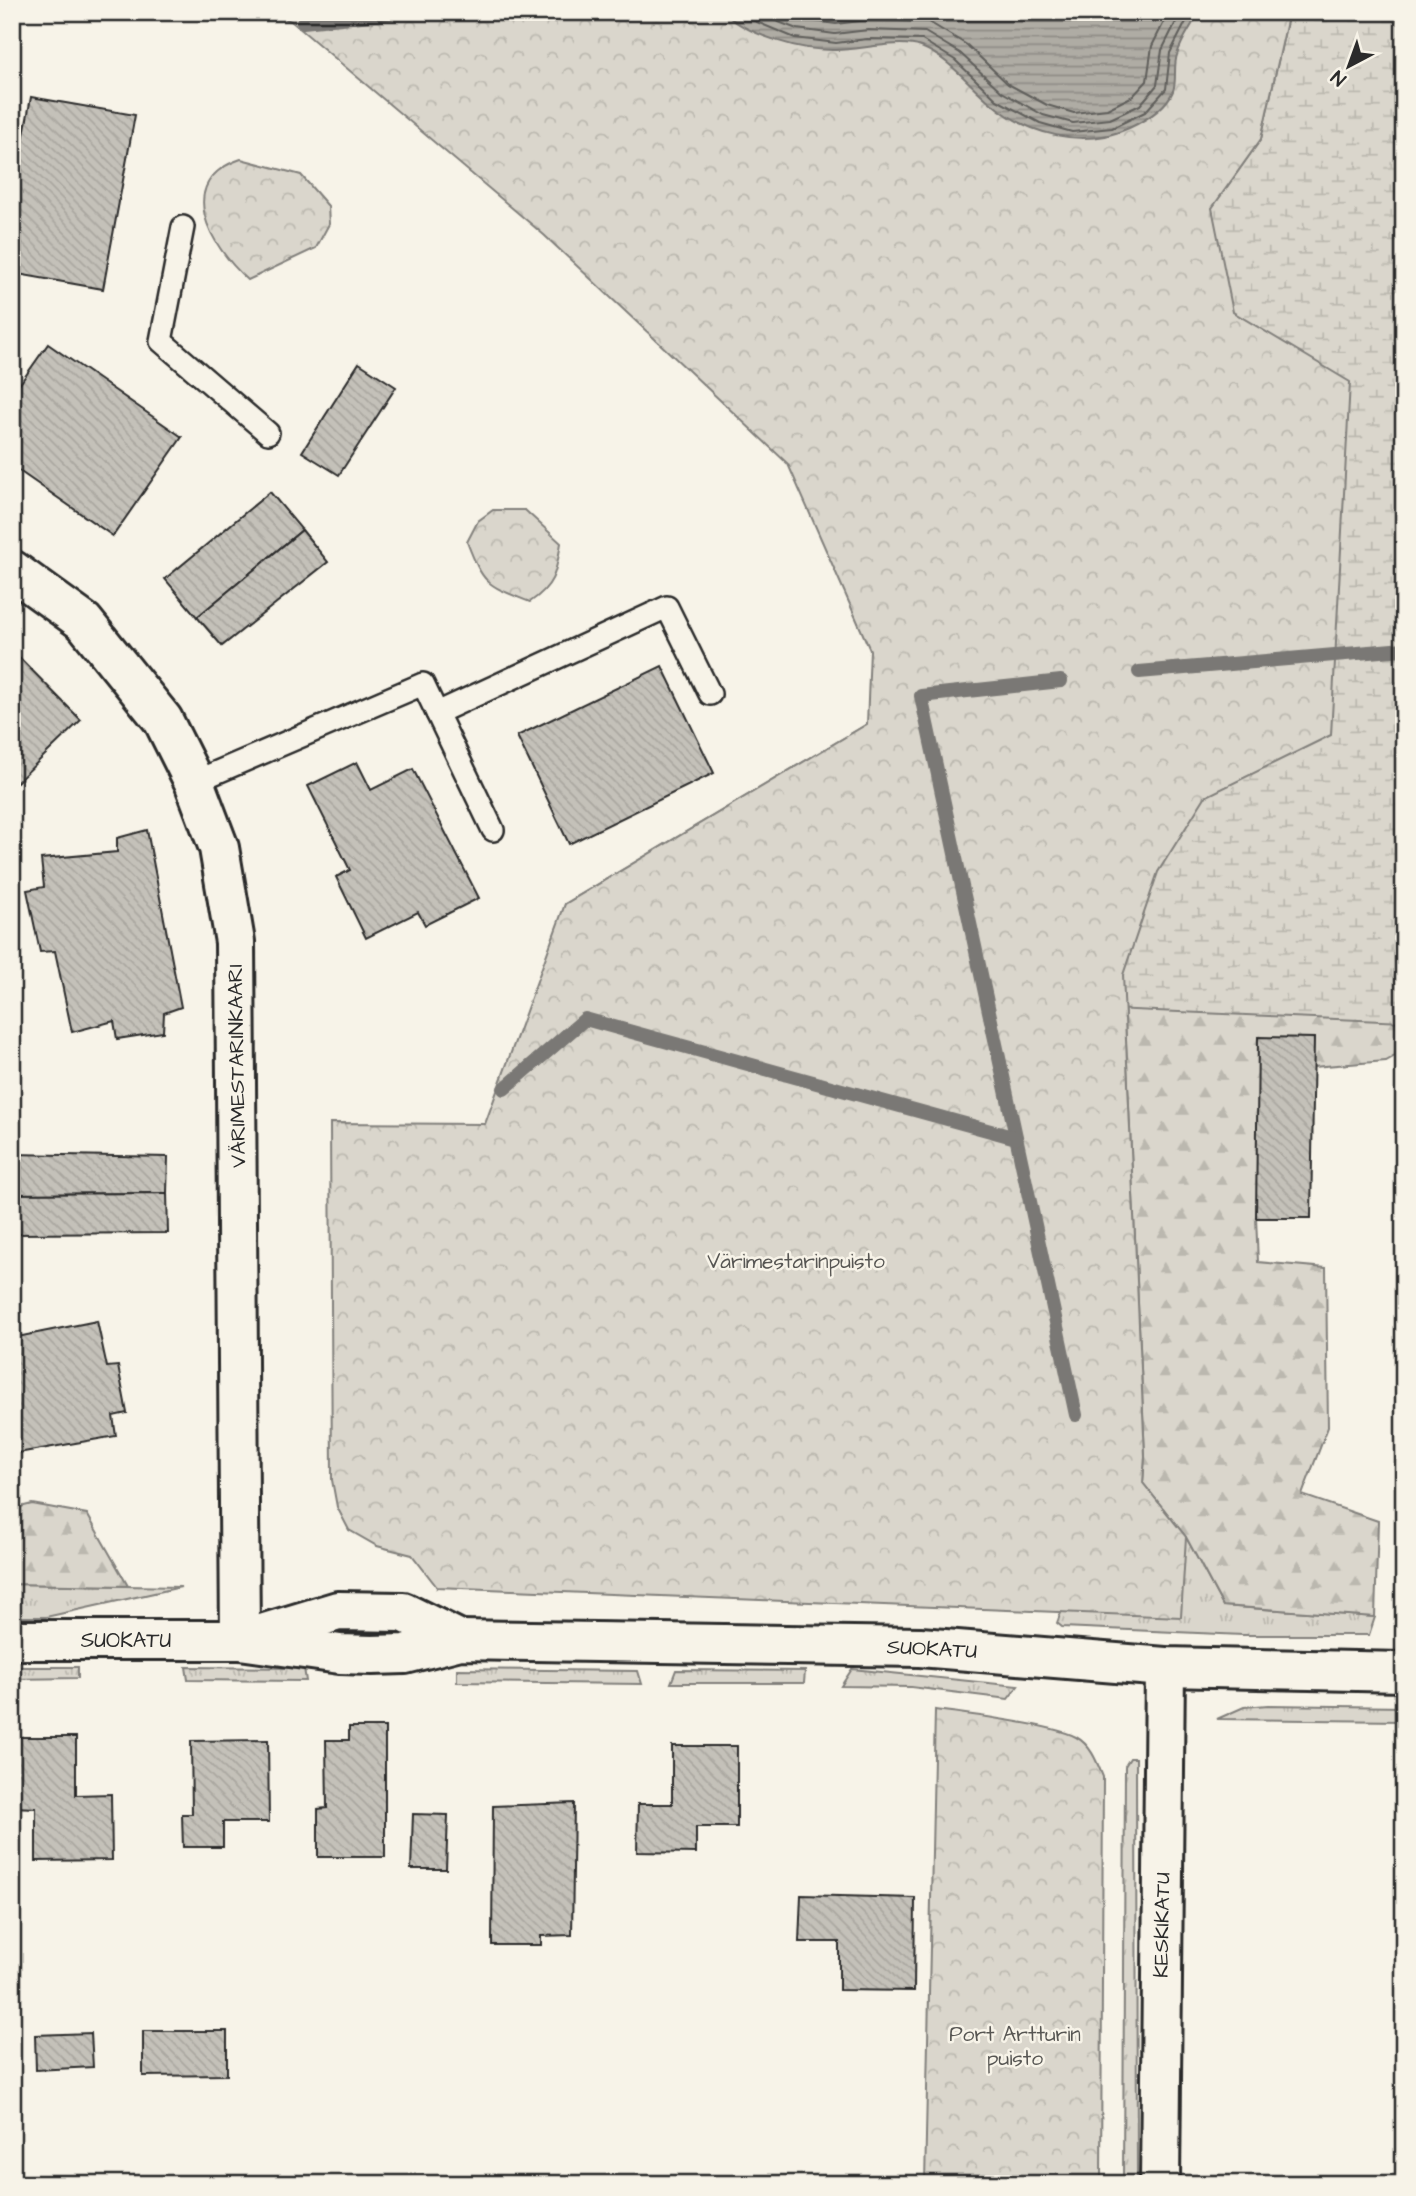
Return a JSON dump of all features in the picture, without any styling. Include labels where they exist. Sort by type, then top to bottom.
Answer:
[{"type":"street","name":"VÄRIMESTARINKAARI","points":[[12,570],[84,622],[123,667],[163,720],[194,782],[219,848],[236,942],[240,1640]]},
{"type":"street","name":"SUOKATU","points":[[12,1640],[240,1640],[340,1654],[372,1655],[405,1654],[460,1640],[920,1647],[1165,1667],[1404,1672]]},
{"type":"street","name":"KESKIKATU","points":[[1160,2184],[1165,1667]]},
{"type":"lane","points":[[183,227],[161,341],[268,433]]},
{"type":"lane","points":[[437,713],[667,607],[710,694]]},
{"type":"lane","points":[[194,782],[423,684],[494,830]]},
{"type":"green space","name":"Värimestarinpuisto","points":[[270,12],[1289,12],[1261,139],[1212,208],[1233,312],[1350,382],[1331,735],[1205,797],[1158,872],[1123,975],[1145,1456],[1143,1483],[1186,1537],[1181,1617],[437,1587],[412,1555],[377,1546],[349,1530],[337,1507],[332,1480],[330,1123],[485,1124],[565,904],[867,724],[870,650],[788,464],[544,235],[291,21]]},
{"type":"green space","points":[[1289,12],[1404,12],[1404,1022],[1089,1008],[437,1587],[565,904],[867,724],[1171,265],[1261,139]]},
{"type":"green space","points":[[241,159],[301,175],[328,206],[329,224],[316,248],[248,280],[221,250],[211,233],[203,198],[208,183],[220,169]]},
{"type":"green space","points":[[493,510],[525,510],[561,543],[553,577],[545,590],[530,602],[504,592],[489,582],[473,557],[467,542],[478,521]]},
{"type":"green space","points":[[1404,685],[1404,1051],[1386,1061],[1313,1067],[1256,1218],[1258,1262],[1326,1268],[1328,1427],[1302,1495],[1378,1521],[1375,1617],[1223,1606],[1186,1537],[1143,1483],[1145,1456],[1123,975]]},
{"type":"green space","points":[[32,1504],[87,1514],[128,1586],[12,1584],[12,1509]]},
{"type":"green space","points":[[1186,1537],[1223,1606],[1375,1617],[1369,1635],[1243,1635],[1062,1627],[1057,1623],[1078,1589],[1093,1577],[1129,1558]]},
{"type":"green space","points":[[12,1584],[181,1587],[46,1617],[12,1617]]},
{"type":"green space","points":[[12,1667],[78,1667],[78,1678],[12,1679]]},
{"type":"green space","points":[[186,1667],[304,1668],[306,1681],[188,1680]]},
{"type":"green space","points":[[457,1669],[638,1671],[642,1684],[457,1682]]},
{"type":"green space","points":[[852,1669],[1018,1686],[1008,1699],[911,1687],[841,1686]]},
{"type":"green space","points":[[676,1670],[805,1671],[804,1683],[671,1683]]},
{"type":"green space","points":[[1244,1707],[1404,1707],[1404,1721],[1217,1719]]},
{"type":"green space","name":"Port Artturin puisto","points":[[935,1710],[1064,1732],[1081,1740],[1090,1749],[1103,1777],[1101,2184],[925,2184]]},
{"type":"green space","points":[[1130,1758],[1136,1758],[1137,2184],[1123,2184],[1125,1766]]},
{"type":"water","points":[[723,12],[1199,12],[1179,49],[1173,91],[1165,103],[1148,118],[1129,128],[1112,134],[1075,138],[1039,131],[1006,114],[949,65],[921,47],[891,44],[836,50],[807,48],[761,35]]},
{"type":"building","points":[[31,97],[135,115],[103,289],[12,273],[12,200]]},
{"type":"building","points":[[48,344],[182,437],[113,536],[12,466],[12,395]]},
{"type":"building","points":[[359,363],[396,387],[339,475],[302,452]]},
{"type":"building","points":[[270,492],[302,530],[197,617],[165,579]]},
{"type":"building","points":[[302,530],[328,562],[222,646],[197,617]]},
{"type":"building","points":[[12,650],[81,720],[12,787]]},
{"type":"building","points":[[662,666],[714,773],[569,844],[517,736]]},
{"type":"building","points":[[357,762],[371,790],[413,769],[479,898],[425,925],[418,912],[366,938],[336,877],[350,870],[308,786]]},
{"type":"building","points":[[147,830],[181,1007],[164,1013],[163,1032],[117,1039],[114,1021],[72,1032],[55,951],[40,952],[27,890],[44,887],[41,859],[117,852],[117,838]]},
{"type":"building","points":[[1258,1037],[1314,1038],[1311,1218],[1256,1218]]},
{"type":"building","points":[[12,1154],[168,1157],[167,1193],[12,1194]]},
{"type":"building","points":[[167,1193],[168,1233],[12,1234],[12,1194]]},
{"type":"building","points":[[97,1321],[107,1367],[118,1366],[127,1413],[113,1416],[116,1436],[12,1454],[12,1338]]},
{"type":"building","points":[[349,1727],[385,1727],[385,1857],[318,1857],[318,1809],[327,1808],[326,1740],[349,1740]]},
{"type":"building","points":[[12,1737],[76,1737],[76,1795],[111,1794],[112,1860],[36,1861],[36,1808],[12,1807]]},
{"type":"building","points":[[268,1740],[269,1822],[223,1822],[223,1847],[183,1847],[182,1814],[192,1814],[191,1741]]},
{"type":"building","points":[[672,1746],[737,1746],[737,1827],[696,1827],[696,1853],[637,1852],[638,1804],[672,1804]]},
{"type":"building","points":[[574,1803],[572,1935],[541,1936],[541,1945],[492,1945],[493,1806]]},
{"type":"building","points":[[413,1814],[448,1815],[446,1869],[411,1869]]},
{"type":"building","points":[[801,1895],[915,1898],[914,1991],[839,1990],[839,1942],[799,1942]]},
{"type":"building","points":[[143,2031],[227,2031],[227,2075],[143,2076]]},
{"type":"building","points":[[91,2033],[93,2067],[36,2070],[35,2035]]},
{"type":"waterway","points":[[303,22],[400,12]]},
{"type":"waterway","points":[[1139,672],[1404,649]]},
{"type":"waterway","points":[[1061,681],[921,696],[1076,1415]]},
{"type":"waterway","points":[[504,1089],[585,1019],[1016,1138]]}]
